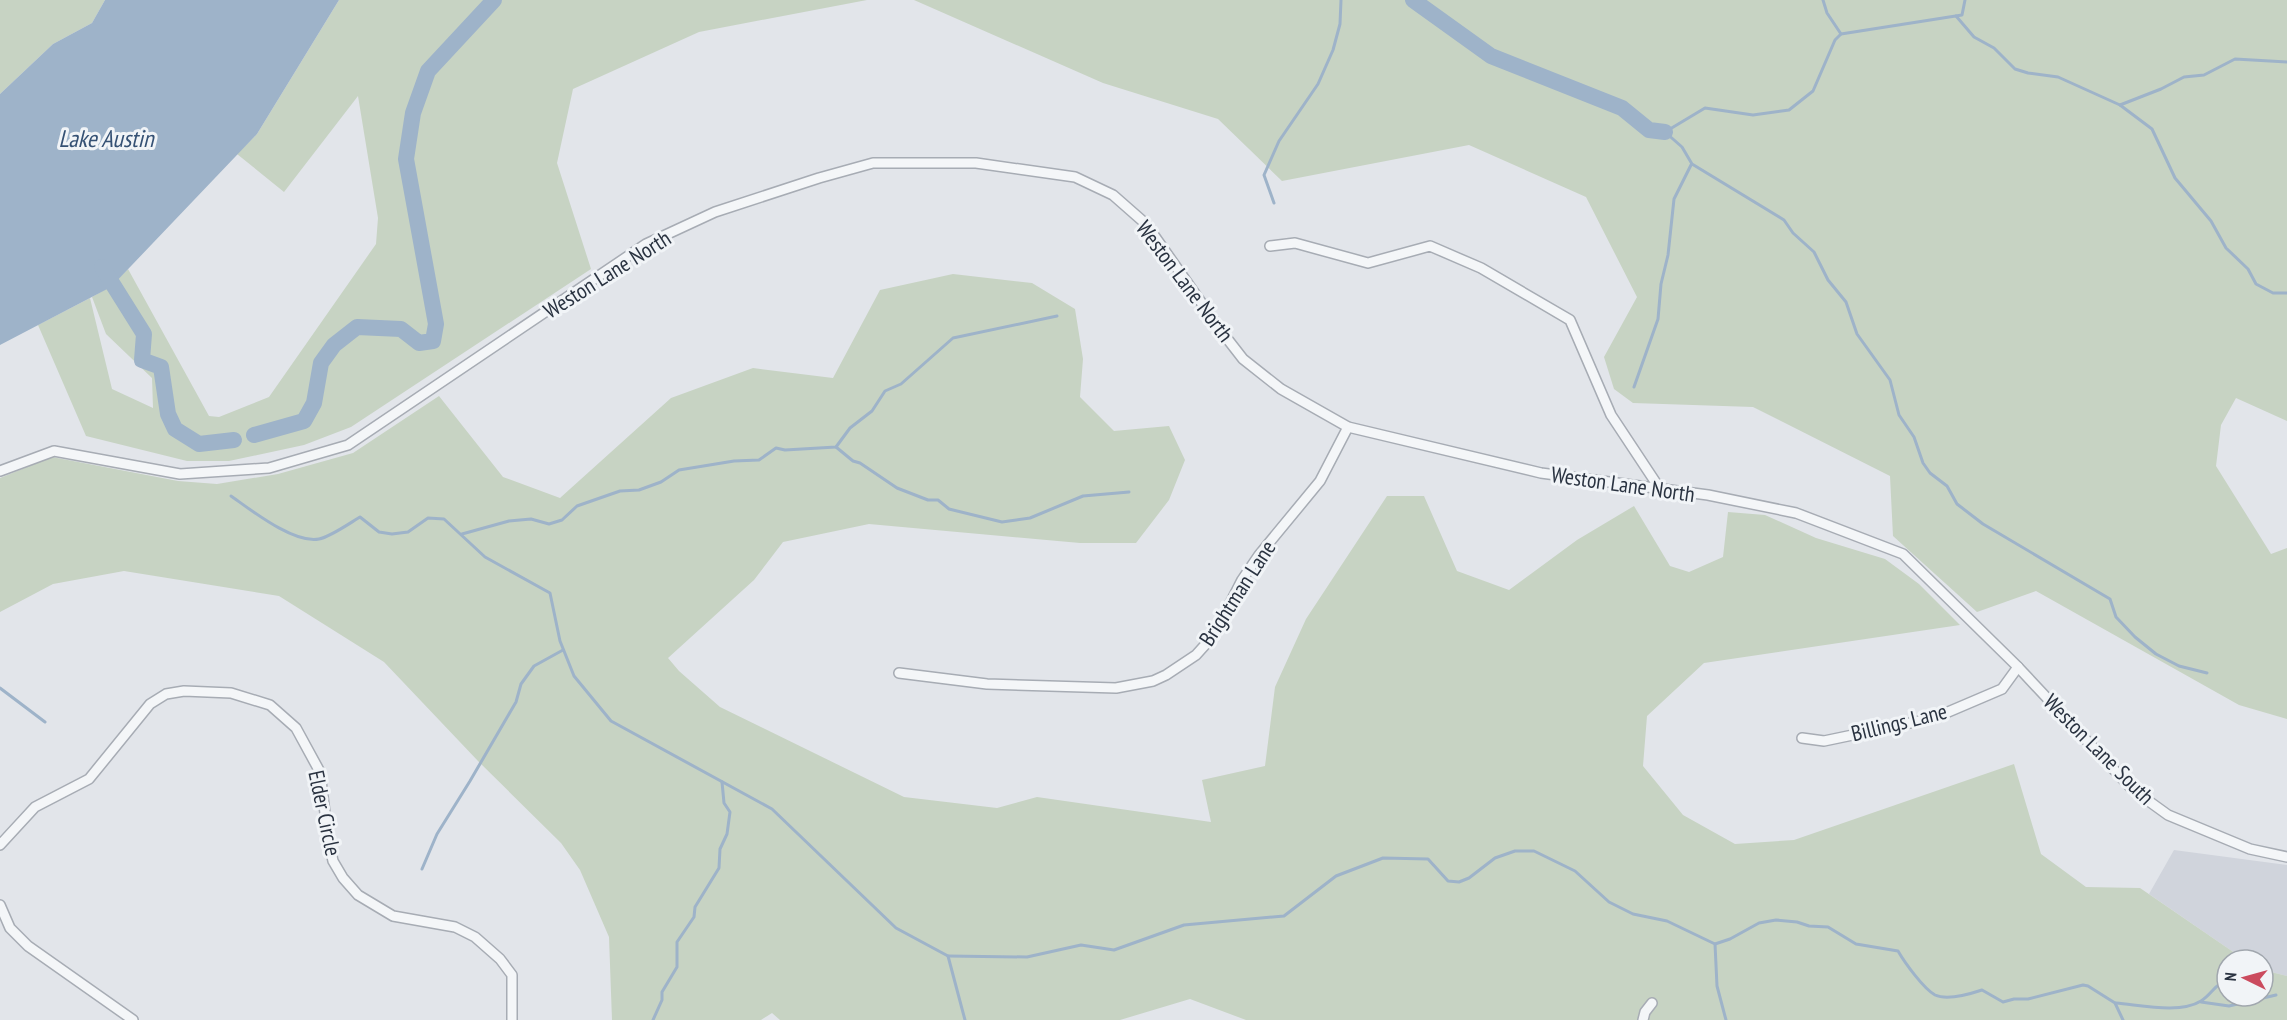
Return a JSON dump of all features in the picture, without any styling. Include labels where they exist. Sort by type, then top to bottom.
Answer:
[{"type":"street","name":"Weston Lane North","points":[[0,471],[54,451],[180,474],[269,468],[348,445],[646,244],[716,212],[873,163],[976,162],[1075,177],[1113,195],[1146,224],[1243,358],[1281,389],[1348,427],[1541,473],[1708,495],[1796,513],[1903,554],[2018,667]]},
{"type":"street","points":[[1270,246],[1295,243],[1368,263],[1431,246],[1481,268],[1570,320],[1611,415],[1660,489]]},
{"type":"street","name":"Brightman Lane","points":[[899,673],[987,684],[1116,688],[1153,681],[1175,670],[1197,655],[1214,635],[1242,580],[1259,555],[1320,481],[1348,427]]},
{"type":"street","name":"Billings Lane","points":[[1802,738],[1824,741],[1934,718],[2002,689],[2018,667]]},
{"type":"street","name":"Weston Lane South","points":[[2018,667],[2132,789],[2168,815],[2250,849],[2287,857]]},
{"type":"street","name":"Elder Circle","points":[[0,845],[35,807],[89,779],[150,704],[166,694],[184,691],[231,693],[270,705],[296,728],[320,772],[328,838],[333,861],[343,878],[358,895],[393,916],[455,927],[475,937],[500,958],[512,975],[512,1020]]},
{"type":"street","points":[[0,905],[10,928],[28,946],[133,1020]]},
{"type":"street","points":[[1643,1020],[1645,1012],[1652,1003]]},
{"type":"shaded area","points":[[2174,850],[2287,865],[2287,976],[2275,973],[2275,948],[2228,948],[2149,894]]},
{"type":"green space","points":[[0,0],[105,0],[92,23],[53,44],[0,94]]},
{"type":"green space","points":[[339,0],[867,0],[699,32],[573,89],[557,163],[591,269],[351,427],[304,445],[229,461],[187,461],[86,436],[38,325],[90,298],[112,389],[153,408],[152,378],[106,334],[92,297],[111,286],[128,269],[209,416],[219,417],[269,397],[376,244],[378,218],[358,96],[284,192],[237,154],[257,134]]},
{"type":"green space","points":[[914,0],[2287,0],[2287,421],[2236,398],[2221,425],[2216,466],[2271,554],[2287,548],[2287,719],[2239,705],[2036,591],[1977,612],[1893,536],[1890,476],[1753,407],[1633,403],[1614,389],[1604,357],[1637,297],[1586,197],[1469,145],[1282,181],[1218,119],[1103,83]]},
{"type":"green space","points":[[953,274],[1032,283],[1075,309],[1083,359],[1080,397],[1114,431],[1169,426],[1185,460],[1169,500],[1136,543],[1080,543],[869,524],[783,542],[754,580],[668,658],[679,671],[720,707],[904,797],[997,808],[1037,797],[1211,822],[1202,780],[1265,766],[1275,687],[1306,619],[1387,496],[1424,496],[1457,571],[1509,590],[1577,540],[1634,506],[1670,566],[1689,572],[1723,557],[1728,512],[1765,515],[1816,538],[1885,559],[1919,584],[1960,625],[1704,663],[1647,716],[1643,766],[1683,815],[1735,844],[1794,840],[2014,764],[2041,854],[2086,887],[2140,888],[2228,948],[2215,948],[2215,1008],[2275,1008],[2275,973],[2287,976],[2287,1020],[1246,1020],[1190,999],[1120,1020],[780,1020],[772,1013],[761,1020],[612,1020],[609,937],[580,870],[561,843],[478,761],[384,662],[279,596],[124,571],[53,584],[0,612],[0,478],[52,457],[178,481],[217,484],[278,474],[353,453],[439,396],[503,477],[560,498],[671,398],[753,368],[833,378],[880,290]]},
{"type":"water","name":"Lake Austin","points":[[105,0],[339,0],[257,134],[111,287],[0,345],[0,94],[53,44],[92,23]]},
{"type":"waterway","points":[[254,435],[304,421],[314,403],[321,363],[334,345],[357,327],[401,329],[419,343],[433,341],[436,324],[406,159],[413,113],[428,71],[494,0]]},
{"type":"waterway","points":[[1274,203],[1264,175],[1279,141],[1318,84],[1333,50],[1340,24],[1341,0]]},
{"type":"waterway","points":[[1413,0],[1491,56],[1622,108],[1649,130],[1665,132]]},
{"type":"waterway","points":[[1823,0],[1827,13],[1841,34]]},
{"type":"waterway","points":[[1965,0],[1962,15],[1841,34],[1835,40],[1813,91],[1789,110],[1753,115],[1705,108],[1665,132],[1682,147],[1692,164],[1784,220],[1793,233],[1814,252],[1828,280],[1846,302],[1857,334],[1890,380],[1899,415],[1914,437],[1923,463],[1930,473],[1947,486],[1957,504],[1983,524],[2110,599],[2116,617],[2156,654],[2179,666],[2207,673]]},
{"type":"waterway","points":[[1956,16],[1974,37],[1994,48],[2015,69],[2058,77],[2120,105],[2152,129],[2175,178],[2211,221],[2226,248],[2248,269],[2256,284],[2273,293],[2287,293]]},
{"type":"waterway","points":[[2120,105],[2184,77],[2204,75],[2235,59],[2287,62]]},
{"type":"waterway","points":[[1634,387],[1658,319],[1674,199],[1691,165]]},
{"type":"waterway","points":[[102,267],[144,334],[142,360],[161,367],[168,414],[175,429],[199,444],[234,440]]},
{"type":"waterway","points":[[462,534],[509,521],[531,519],[549,524],[562,520],[577,506],[620,491],[639,490],[661,482],[679,470],[734,461],[759,460],[776,448],[785,450],[836,447],[850,428],[872,411],[885,391],[901,384],[953,338],[1057,316]]},
{"type":"waterway","points":[[836,447],[853,461],[860,463],[897,488],[928,500],[938,500],[949,509],[1002,522],[1030,518],[1083,496],[1129,492]]},
{"type":"waterway","points":[[231,496],[273,525],[309,539],[329,536],[360,517],[379,532],[392,534],[408,532],[428,518],[444,519],[485,557],[550,593],[560,641],[574,676],[611,721],[772,809],[896,928],[948,956],[965,1020]]},
{"type":"waterway","points":[[422,869],[437,834],[516,702],[521,684],[534,666],[563,650]]},
{"type":"waterway","points":[[0,688],[45,722]]},
{"type":"waterway","points":[[653,1020],[662,1000],[662,992],[677,967],[677,942],[694,917],[695,907],[719,868],[720,849],[727,834],[730,812],[724,803],[722,782]]},
{"type":"waterway","points":[[948,956],[1027,957],[1081,945],[1114,950],[1184,925],[1284,916],[1336,876],[1383,858],[1428,859],[1448,881],[1459,882],[1469,878],[1495,858],[1515,851],[1534,851],[1575,871],[1609,902],[1633,914],[1667,921],[1715,944],[1717,986],[1726,1020]]},
{"type":"waterway","points":[[1715,944],[1730,939],[1759,923],[1776,920],[1828,927],[1856,944],[1898,951],[1930,992],[1940,997],[1959,996],[1982,990],[2003,1002],[2028,999],[2083,985],[2115,1003],[2123,1020]]},
{"type":"waterway","points":[[2116,1003],[2160,1008],[2182,1007],[2201,1001],[2215,989]]},
{"type":"waterway","points":[[2201,1002],[2229,1006],[2276,995]]}]
